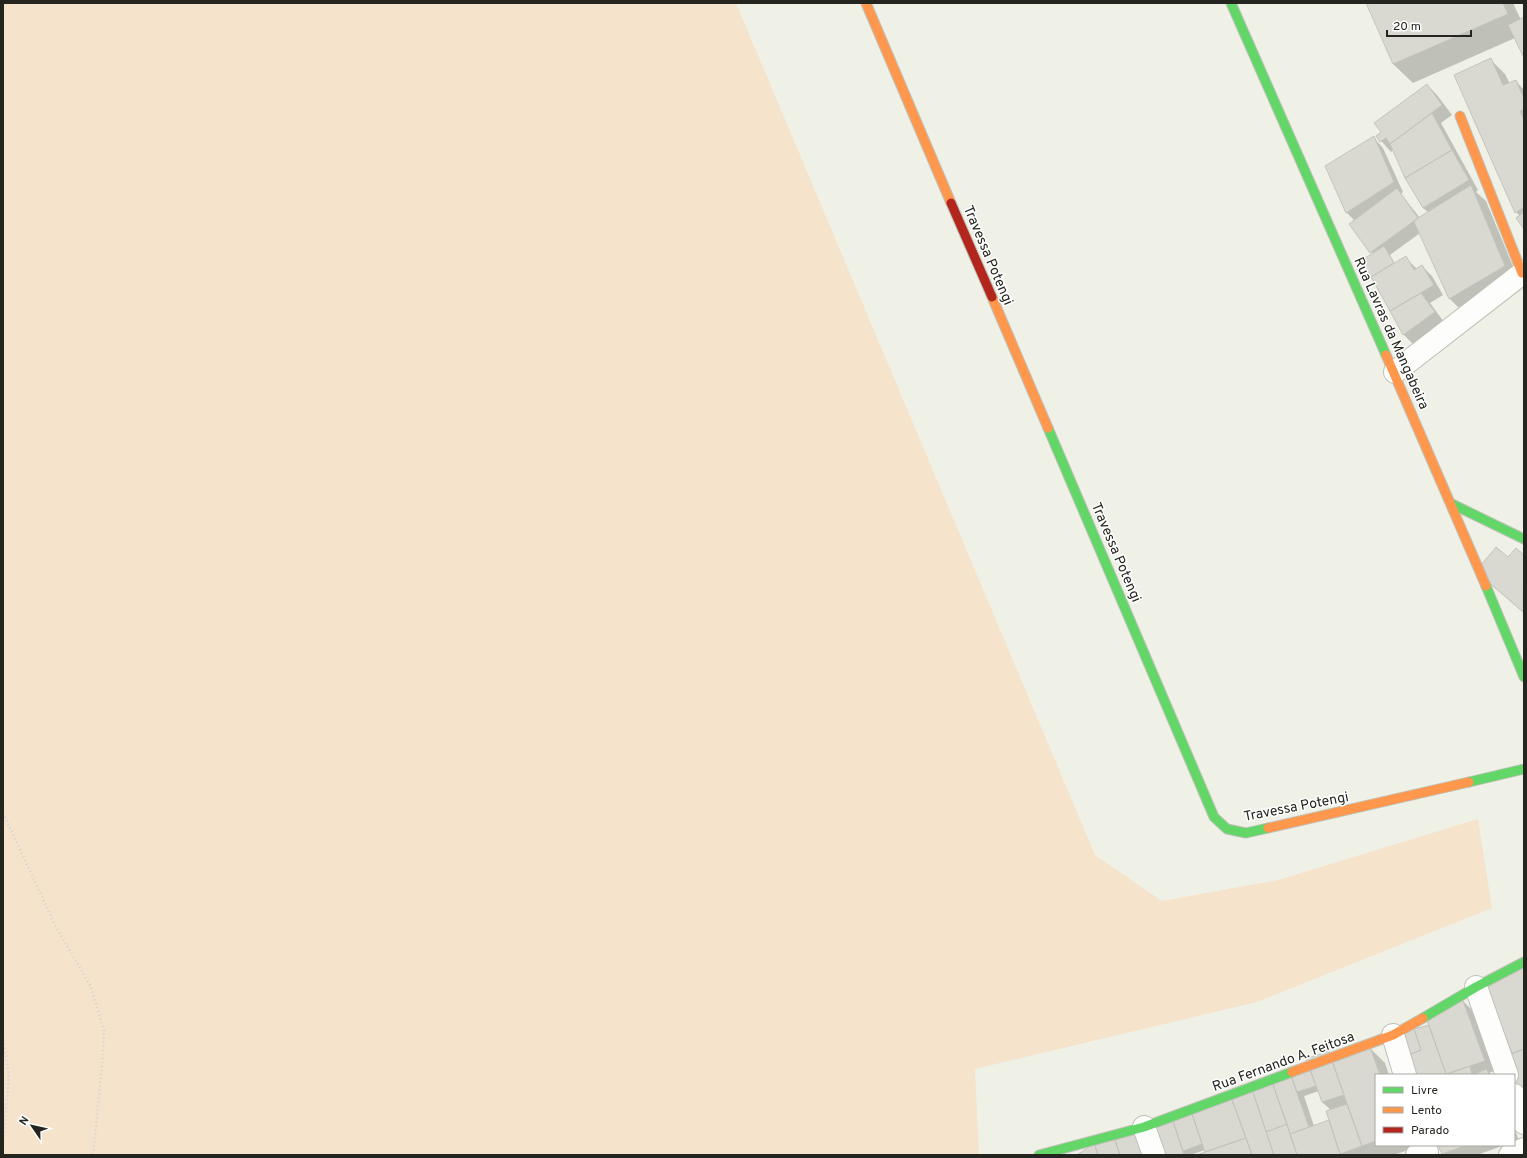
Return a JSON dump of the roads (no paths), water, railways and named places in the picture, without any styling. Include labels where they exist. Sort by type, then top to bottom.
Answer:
[{"type":"street","name":"Travessa Potengi","points":[[866,3],[1214,817],[1227,829],[1246,833],[1524,769]]},
{"type":"street","name":"Rua Lavras da Mangabeira","points":[[1231,3],[1452,504],[1524,677]]},
{"type":"street","points":[[1394,372],[1523,272],[1460,116]]},
{"type":"street","points":[[1452,504],[1524,539]]},
{"type":"street","name":"Rua Fernando A. Feitosa","points":[[1039,1155],[1144,1127],[1393,1035],[1476,987],[1524,962]]},
{"type":"street","points":[[1476,987],[1507,1074]]},
{"type":"street","points":[[1393,1035],[1405,1074]]},
{"type":"street","points":[[1515,1098],[1524,1123]]},
{"type":"street","points":[[1144,1127],[1154,1155]]},
{"type":"street","points":[[1510,1155],[1524,1149]]}]
